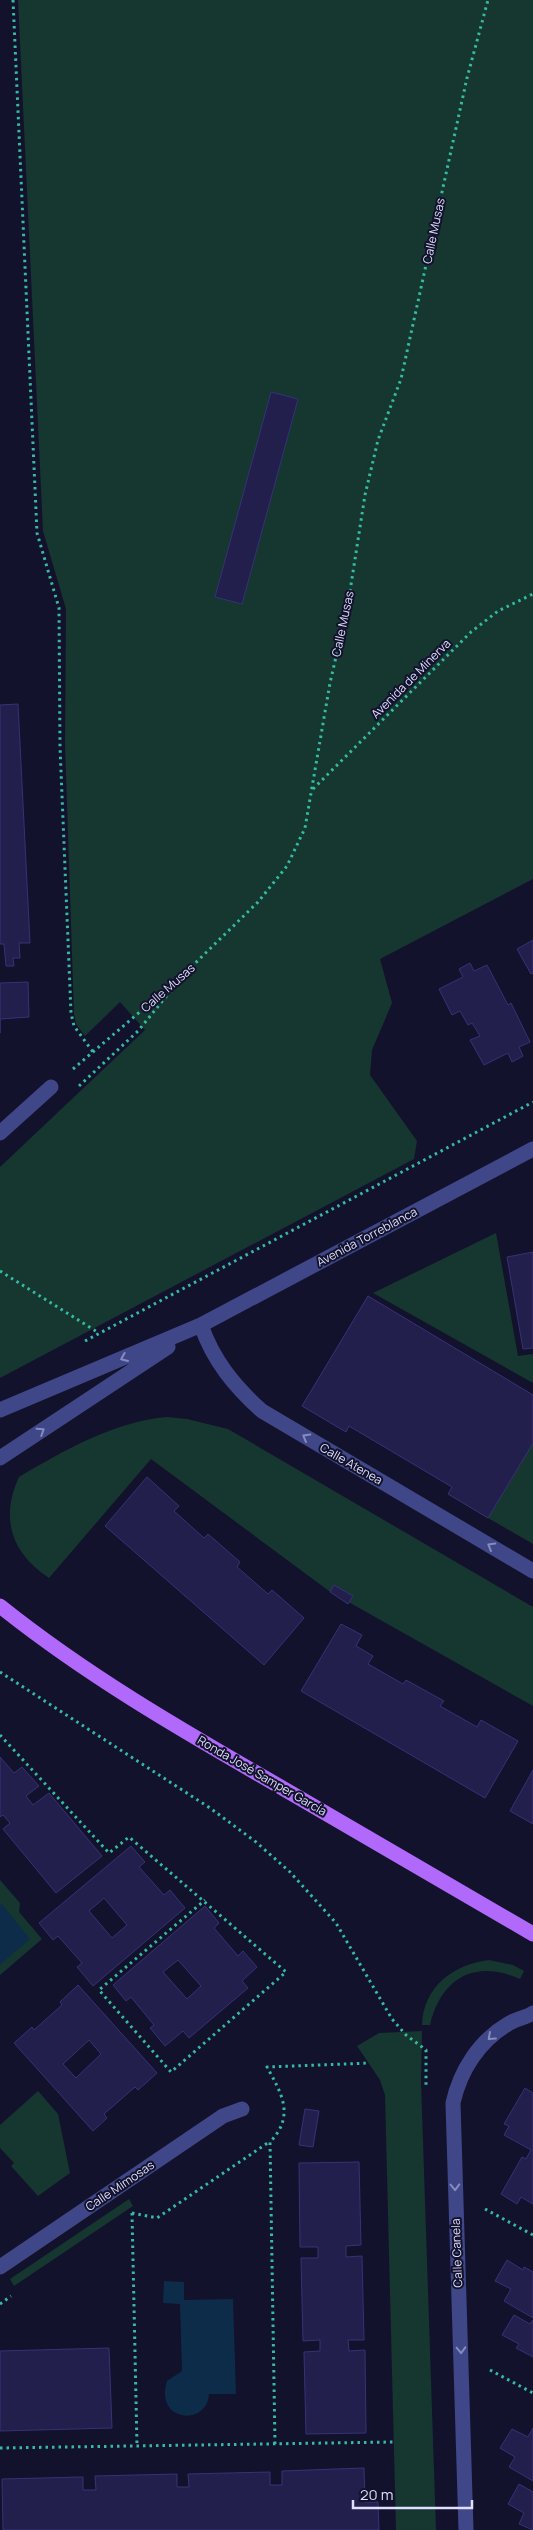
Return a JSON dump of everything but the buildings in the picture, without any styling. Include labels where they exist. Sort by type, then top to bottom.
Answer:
[{"type":"main road","name":"Ronda José Samper García","points":[[0,1606],[50,1646],[112,1687],[533,1934]]},
{"type":"street","points":[[0,1133],[51,1087]]},
{"type":"street","name":"Avenida Torreblanca","points":[[0,1410],[201,1325],[533,1149]]},
{"type":"street","name":"Avenida Torreblanca","points":[[0,1458],[201,1325]]},
{"type":"street","name":"Calle Atenea","points":[[201,1325],[209,1349],[225,1373],[242,1393],[262,1411],[533,1571]]},
{"type":"street","name":"Calle Canela","points":[[466,2530],[453,2102],[458,2081],[476,2052],[492,2035],[508,2023],[533,2014]]},
{"type":"street","name":"Calle Mimosas","points":[[0,2267],[224,2116],[242,2109]]},
{"type":"path","points":[[13,0],[37,533],[59,608],[60,747],[71,1013],[74,1026],[93,1052]]},
{"type":"path","name":"Calle Musas","points":[[51,1087],[183,975],[258,902],[287,866],[305,828],[365,495],[378,440],[401,379],[461,105],[488,0]]},
{"type":"path","name":"Avenida de Minerva","points":[[313,789],[471,632],[498,611],[533,594]]},
{"type":"path","points":[[72,1092],[138,1031],[183,975]]},
{"type":"path","points":[[78,1344],[533,1102]]},
{"type":"path","points":[[0,1271],[99,1333]]},
{"type":"path","points":[[0,1672],[210,1808],[256,1842],[290,1872],[336,1923],[392,2019],[406,2035],[426,2050]]},
{"type":"path","points":[[0,1735],[109,1853],[128,1837],[205,1900],[286,1972],[171,2072],[99,1990],[205,1900]]},
{"type":"path","points":[[124,2218],[132,2213],[157,2218],[270,2142],[282,2124],[284,2104],[267,2067],[369,2063]]},
{"type":"path","points":[[270,2142],[275,2444]]},
{"type":"path","points":[[482,2207],[533,2236]]},
{"type":"path","points":[[132,2213],[137,2446]]},
{"type":"path","points":[[0,2304],[14,2293]]},
{"type":"path","points":[[487,2369],[533,2393]]},
{"type":"path","points":[[0,2448],[394,2442]]},
{"type":"green space","points":[[18,0],[533,0],[533,879],[380,959],[392,1003],[372,1050],[370,1075],[417,1141],[414,1159],[0,1378],[0,1167],[145,1030],[120,1002],[85,1036],[76,1024],[74,1014],[65,745],[66,609],[43,531]]},
{"type":"green space","points":[[496,1233],[518,1356],[533,1354],[533,1383],[373,1293]]},
{"type":"green space","points":[[167,1417],[187,1419],[228,1429],[533,1607],[533,1706],[329,1591],[151,1459],[49,1578],[36,1568],[18,1546],[10,1520],[13,1492],[19,1477],[53,1457],[109,1431],[128,1424]]},
{"type":"green space","points":[[533,1443],[533,1544],[488,1518]]},
{"type":"green space","points":[[0,1880],[20,1903],[19,1912],[42,1939],[0,1975]]},
{"type":"green space","points":[[489,1960],[513,1965],[524,1971],[520,1979],[504,1973],[488,1971],[475,1972],[462,1977],[442,1995],[430,2025],[422,2025],[428,1999],[443,1980],[464,1966]]},
{"type":"green space","points":[[422,2031],[421,2082],[436,2530],[396,2530],[385,2095],[380,2080],[357,2046],[379,2033]]},
{"type":"green space","points":[[38,2091],[58,2114],[70,2173],[38,2196],[11,2166],[14,2163],[0,2148],[0,2125]]},
{"type":"green space","points":[[129,2199],[133,2206],[14,2286],[10,2279]]},
{"type":"water","points":[[2,1904],[30,1939],[0,1965],[0,1905]]},
{"type":"water","points":[[164,2281],[184,2282],[184,2300],[233,2299],[236,2394],[209,2394],[206,2405],[200,2412],[191,2415],[182,2415],[174,2412],[168,2405],[165,2395],[167,2381],[182,2371],[180,2304],[163,2303]]}]
